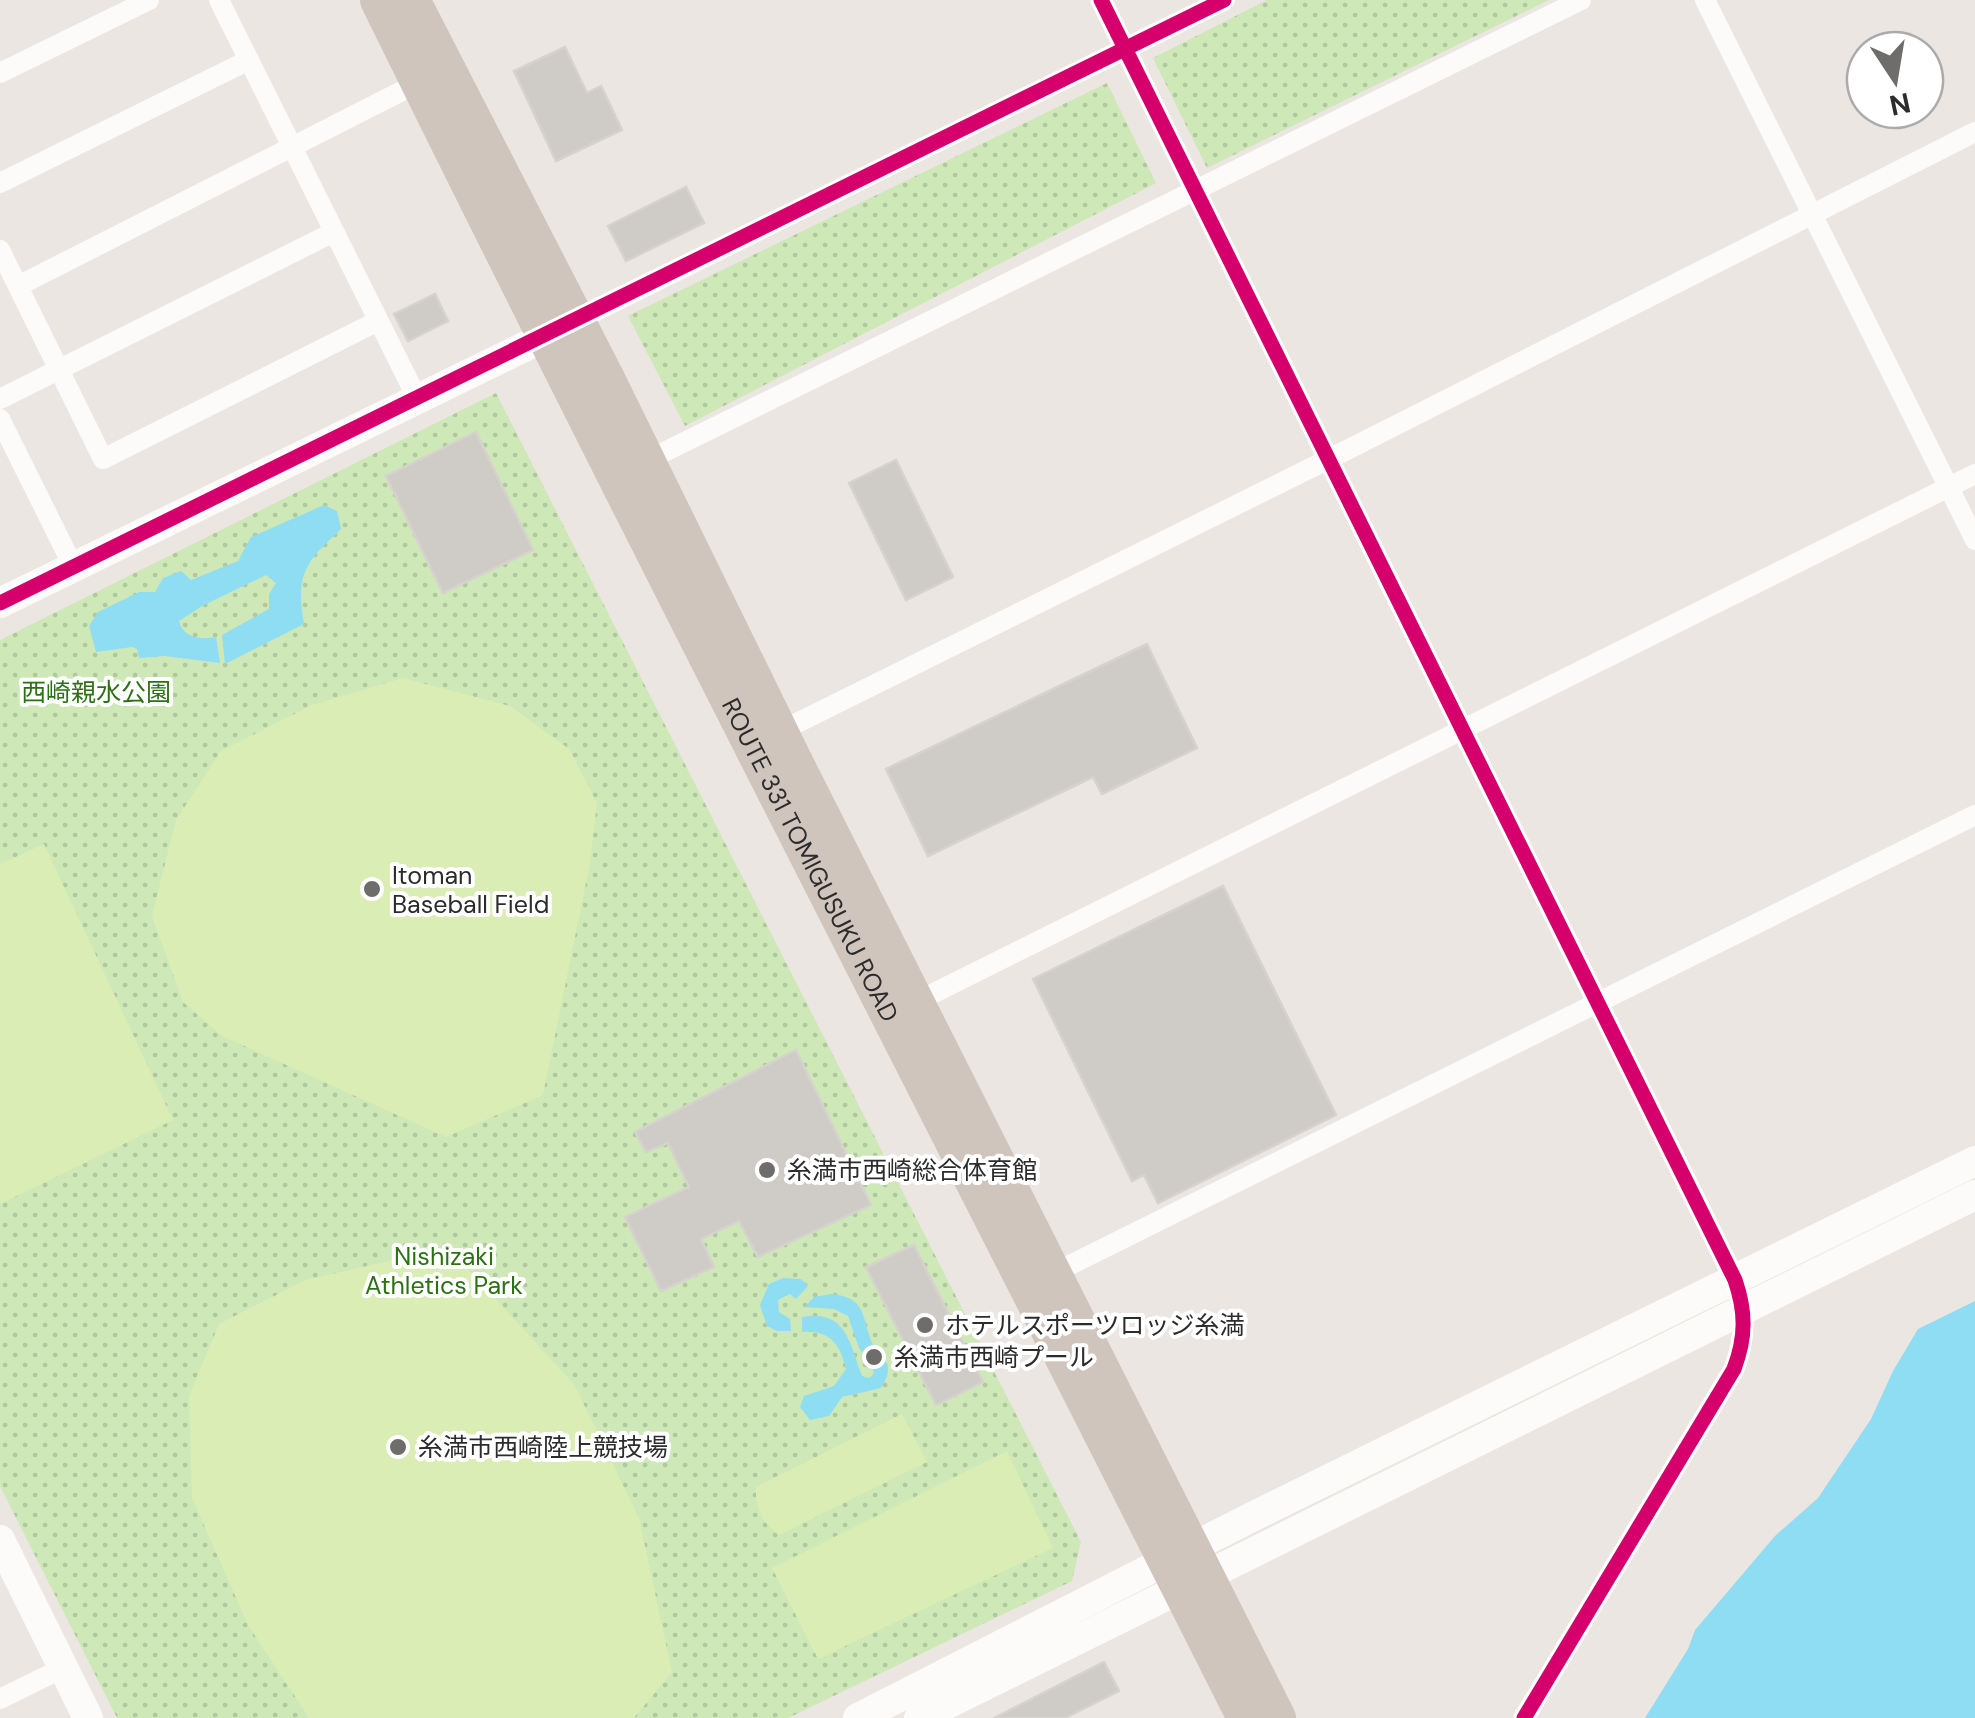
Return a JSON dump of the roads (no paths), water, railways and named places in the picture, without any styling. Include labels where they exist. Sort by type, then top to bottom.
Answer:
[{"type":"highway","points":[[356,0],[435,93],[456,74],[426,0]]},
{"type":"highway","name":"ROUTE 331 TOMIGUSUKU ROAD","points":[[379,0],[435,93],[561,329],[1082,1360],[1277,1718]]},
{"type":"highway","name":"ROUTE 331 TOMIGUSUKU ROAD","points":[[411,0],[435,93],[432,143],[471,192],[646,462],[780,732],[825,855]]},
{"type":"highway","points":[[1222,1718],[815,903],[825,855],[892,913],[1305,1718]]},
{"type":"highway","name":"ROUTE 331 TOMIGUSUKU ROAD","points":[[1082,1360],[1246,1718]]},
{"type":"street","points":[[0,73],[150,0]]},
{"type":"street","points":[[219,0],[417,398]]},
{"type":"street","points":[[1100,0],[1735,1280],[1745,1310],[1734,1369],[1524,1718]]},
{"type":"street","points":[[0,603],[1224,0]]},
{"type":"street","points":[[646,462],[1581,0]]},
{"type":"street","points":[[1705,0],[1975,540]]},
{"type":"street","points":[[0,183],[249,60]]},
{"type":"street","points":[[18,286],[292,147],[435,93]]},
{"type":"street","points":[[780,732],[1975,132]]},
{"type":"street","points":[[0,399],[334,232]]},
{"type":"street","points":[[0,250],[103,458],[378,321]]},
{"type":"street","points":[[0,419],[73,566]]},
{"type":"street","points":[[934,992],[1975,474]]},
{"type":"street","points":[[1070,1265],[1975,815]]},
{"type":"street","points":[[920,1718],[1155,1585],[1735,1280],[1975,1161]]},
{"type":"street","points":[[1220,1552],[1745,1310],[1975,1195]]},
{"type":"street","points":[[0,1540],[8,1574],[64,1668],[88,1718]]},
{"type":"street","points":[[858,1718],[1155,1585]]},
{"type":"street","points":[[0,1699],[64,1668]]},
{"type":"water","points":[[324,505],[337,511],[341,529],[306,570],[301,592],[304,624],[225,664],[222,635],[269,609],[269,594],[276,583],[266,575],[179,621],[184,631],[193,636],[216,637],[220,663],[165,656],[139,658],[137,649],[132,647],[96,652],[89,626],[98,612],[139,592],[155,592],[163,578],[181,571],[191,580],[238,561],[251,537]]},
{"type":"water","points":[[783,1278],[801,1279],[808,1286],[796,1299],[790,1294],[778,1300],[779,1312],[790,1319],[791,1331],[767,1326],[760,1305],[769,1284]]},
{"type":"water","name":"糸満市西崎プール","points":[[831,1294],[849,1298],[860,1307],[870,1338],[888,1372],[881,1388],[842,1397],[829,1416],[810,1420],[800,1407],[804,1396],[834,1386],[846,1369],[832,1340],[819,1333],[802,1332],[802,1317],[829,1318],[838,1324],[850,1342],[862,1376],[869,1378],[874,1374],[859,1348],[848,1316],[834,1309],[805,1307],[814,1297]]},
{"type":"water","points":[[1975,1301],[1975,1718],[1645,1718],[1688,1649],[1695,1630],[1775,1536],[1818,1498],[1871,1419],[1918,1329]]},
{"type":"place","name":"Itoman Baseball Field","points":[[372,889]]},
{"type":"place","name":"糸満市西崎総合体育館","points":[[767,1170]]},
{"type":"place","name":"ホテルスポーツロッジ糸満","points":[[925,1325]]},
{"type":"place","name":"糸満市西崎プール","points":[[874,1357]]},
{"type":"place","name":"糸満市西崎陸上競技場","points":[[398,1447]]},
{"type":"park label","name":"西崎親水公園","points":[[96,692]]},
{"type":"park label","name":"Nishizaki Athletics Park","points":[[444,1270]]}]
